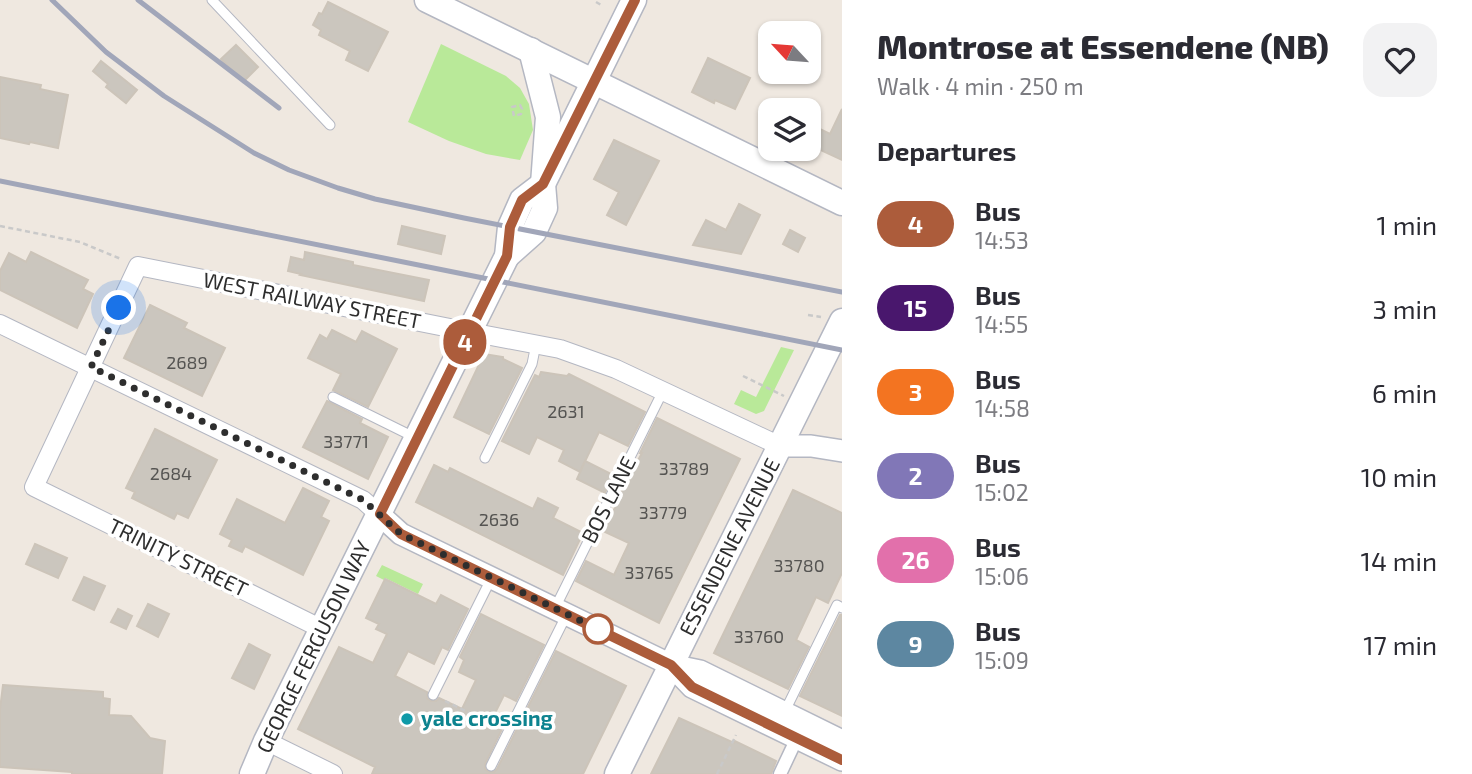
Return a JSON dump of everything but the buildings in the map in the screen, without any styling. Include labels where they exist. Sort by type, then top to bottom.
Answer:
[{"type":"main road","points":[[427,0],[842,203]]},
{"type":"main road","name":"GEORGE FERGUSON WAY","points":[[252,774],[507,256],[510,227],[522,200],[543,184],[634,0]]},
{"type":"main road","points":[[531,50],[548,117],[543,184]]},
{"type":"main road","name":"ESSENDENE AVENUE","points":[[617,774],[842,321]]},
{"type":"street","name":"WEST RAILWAY STREET","points":[[138,266],[560,349],[616,369],[780,446],[811,446],[842,451]]},
{"type":"street","points":[[91,367],[138,266]]},
{"type":"street","points":[[0,324],[363,500],[401,534],[671,665],[700,671],[842,741]]},
{"type":"street","name":"TRINITY STREET","points":[[91,367],[34,487],[322,629]]},
{"type":"street","points":[[671,665],[692,687],[842,760]]},
{"type":"street","points":[[780,774],[797,738]]},
{"type":"street","points":[[266,741],[333,774]]},
{"type":"lane","points":[[212,0],[330,125]]},
{"type":"lane","points":[[485,458],[532,364],[536,344]]},
{"type":"lane","name":"BOS LANE","points":[[491,766],[663,391]]},
{"type":"lane","points":[[332,397],[418,438]]},
{"type":"lane","points":[[434,693],[492,578]]},
{"type":"lane","points":[[784,712],[839,607]]},
{"type":"path","points":[[596,2],[603,6]]},
{"type":"path","points":[[0,226],[80,242],[138,266]]},
{"type":"path","points":[[743,376],[801,405]]},
{"type":"path","points":[[434,693],[508,732]]},
{"type":"path","points":[[717,774],[736,735]]},
{"type":"green space","points":[[441,44],[506,76],[520,88],[529,104],[533,130],[520,160],[486,154],[408,122]]},
{"type":"green space","points":[[781,347],[794,350],[764,411],[756,414],[734,404],[741,390],[756,397]]},
{"type":"green space","points":[[382,565],[423,584],[418,594],[376,576]]},
{"type":"railway","points":[[52,0],[106,52],[164,96],[254,153],[289,170],[375,199],[842,292]]},
{"type":"railway","points":[[138,0],[279,108]]},
{"type":"railway","points":[[0,181],[842,350]]},
{"type":"bus line","name":"4","points":[[635,0],[543,184],[522,200],[510,227],[507,256],[380,514],[401,534],[671,665],[692,687],[842,760]]},
{"type":"place","name":"yale crossing","points":[[407,719]]},
{"type":"route","points":[[119,308],[91,367],[363,500],[401,534],[598,629]]}]
